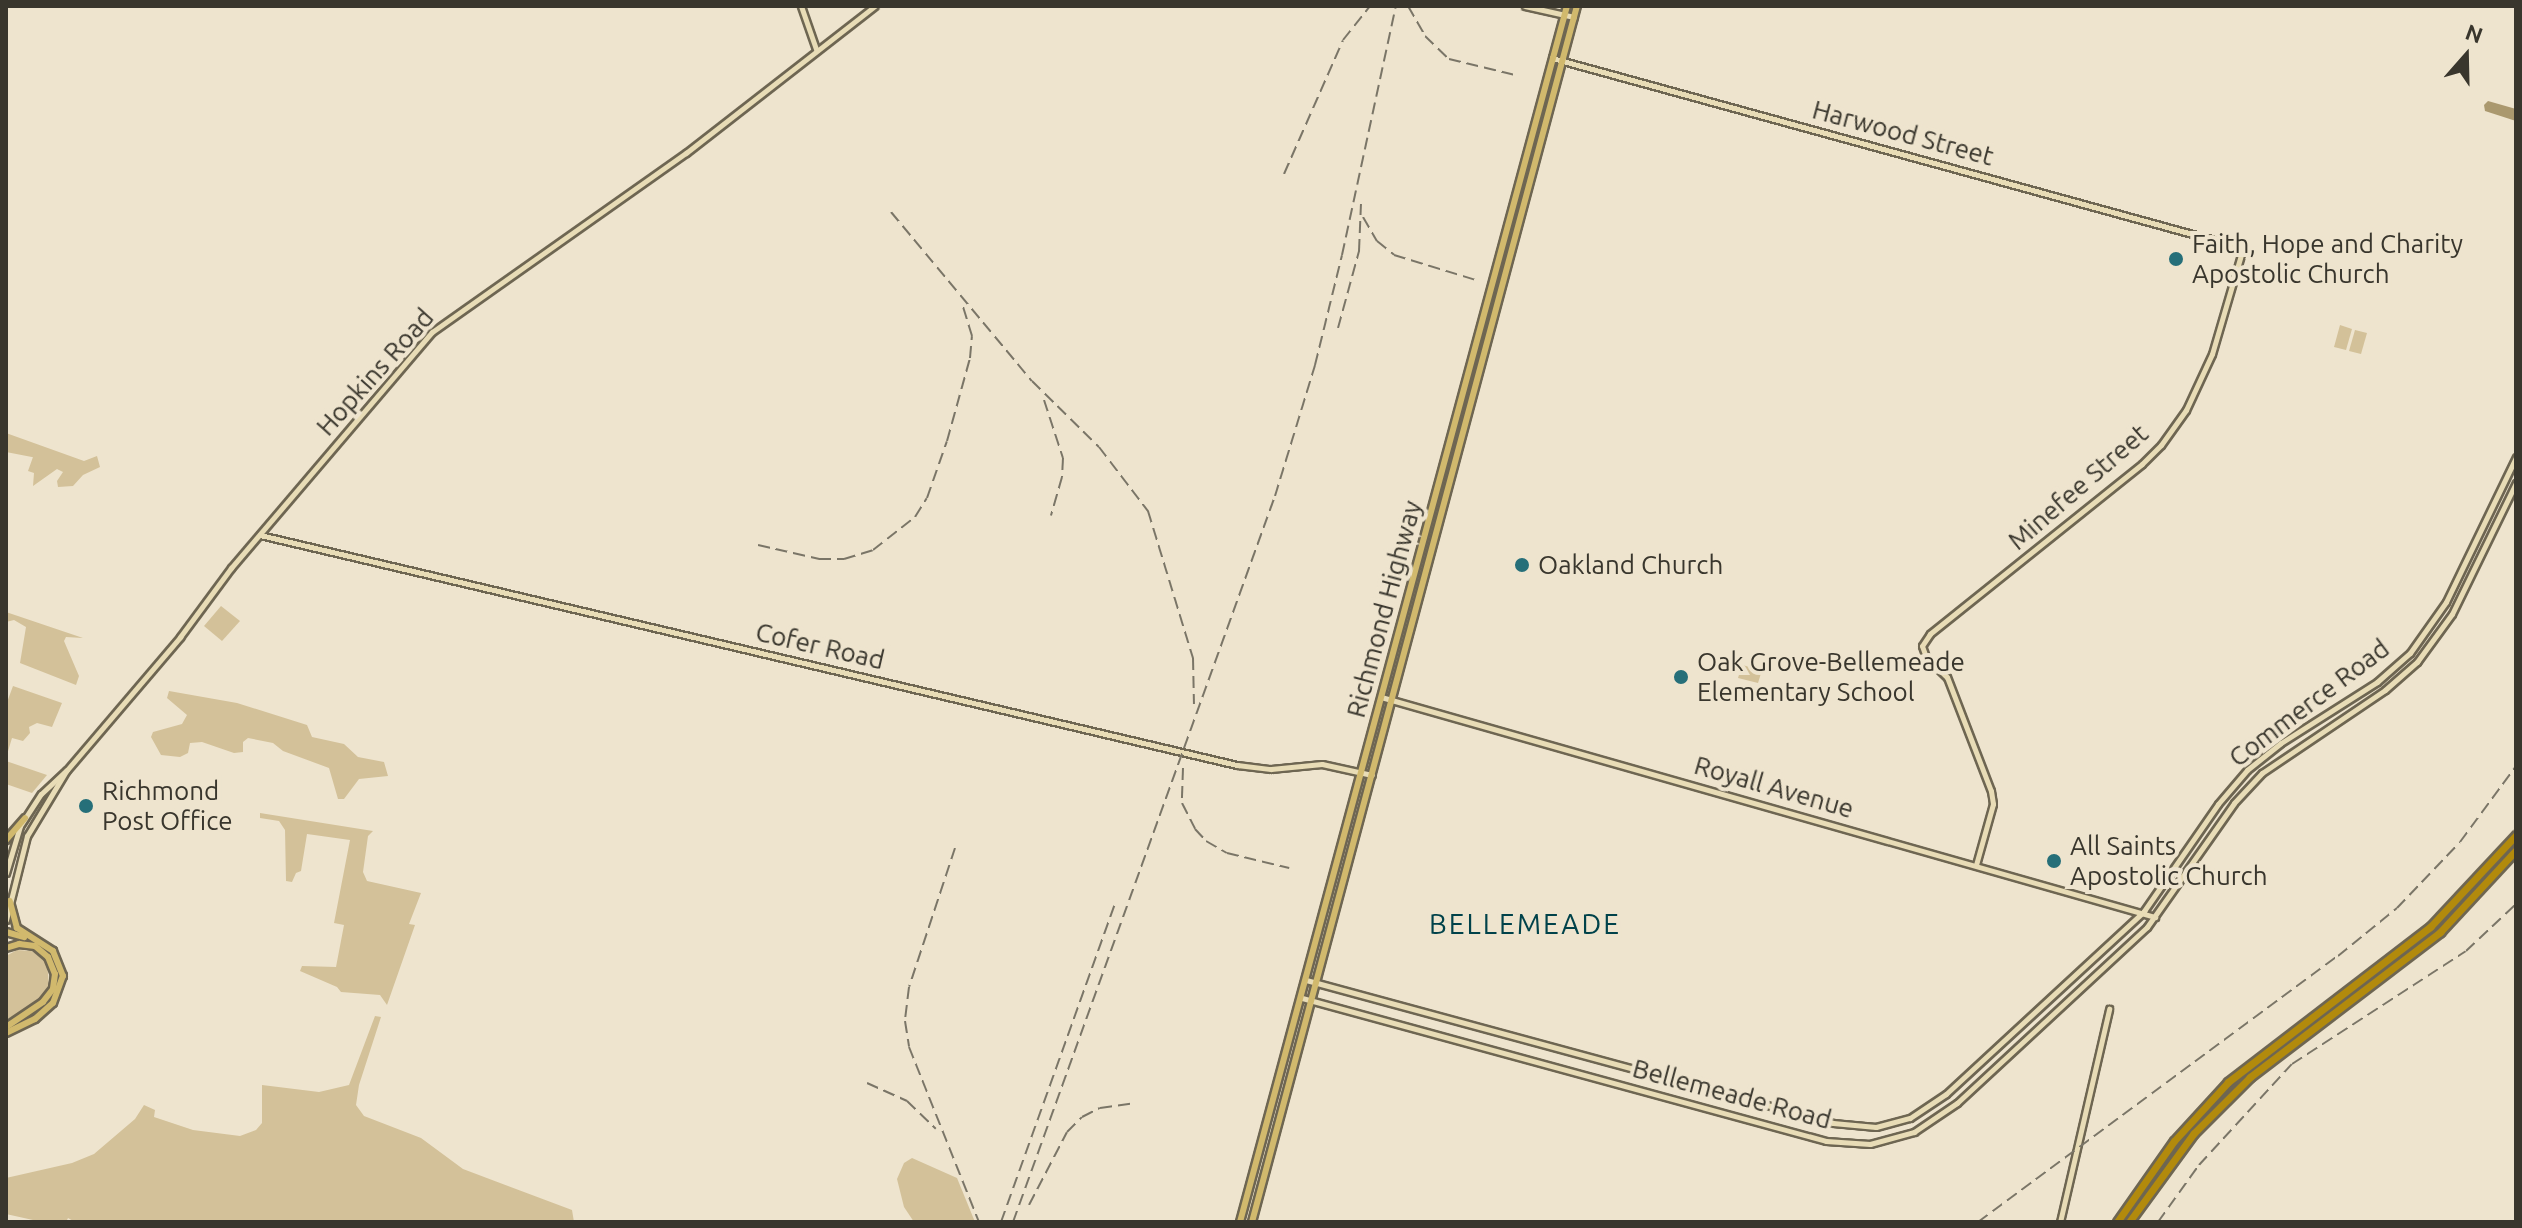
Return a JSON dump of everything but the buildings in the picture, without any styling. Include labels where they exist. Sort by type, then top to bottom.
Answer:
[{"type":"highway","points":[[2117,1222],[2174,1141],[2228,1082],[2430,927],[2516,835]]},
{"type":"highway","points":[[2129,1222],[2194,1133],[2250,1077],[2431,939],[2516,850]]},
{"type":"main road","points":[[801,6],[816,49]]},
{"type":"main road","name":"Hopkins Road","points":[[6,873],[25,818],[56,776],[67,770],[180,637],[211,593],[432,332],[686,153],[875,6]]},
{"type":"main road","points":[[1525,6],[1574,17]]},
{"type":"main road","name":"Richmond Highway","points":[[1240,1222],[1567,6]]},
{"type":"main road","name":"Richmond Highway","points":[[1252,1222],[1577,6]]},
{"type":"main road","name":"Harwood Street","points":[[1552,58],[2243,248]]},
{"type":"main road","name":"Minefee Street","points":[[1976,865],[1992,796],[1947,677],[1923,653],[1930,634],[2142,464],[2161,445],[2186,410],[2212,354],[2243,248]]},
{"type":"main road","name":"Commerce Road","points":[[2092,959],[2142,913],[2218,804],[2247,770],[2281,743],[2384,677],[2421,640],[2446,602],[2516,457]]},
{"type":"main road","name":"Commerce Road","points":[[2100,970],[2155,917],[2228,810],[2252,782],[2288,753],[2385,690],[2432,645],[2452,614],[2516,483]]},
{"type":"main road","name":"Cofer Road","points":[[260,535],[1237,765],[1271,769],[1322,764],[1372,775]]},
{"type":"main road","name":"Royall Avenue","points":[[1381,697],[2155,917]]},
{"type":"main road","name":"Hopkins Road","points":[[6,920],[27,836],[63,782],[67,770]]},
{"type":"main road","points":[[6,840],[25,818]]},
{"type":"main road","points":[[6,1033],[45,1011],[61,989],[63,976],[58,959],[39,941],[17,928],[10,901]]},
{"type":"main road","points":[[6,932],[39,941]]},
{"type":"main road","points":[[6,948],[19,944],[35,946],[48,957],[55,974],[53,989],[43,1002],[6,1027]]},
{"type":"main road","name":"Bellemeade Road","points":[[1306,980],[1816,1119],[1867,1127],[1902,1121],[1932,1105],[2092,959]]},
{"type":"main road","name":"Bellemeade Road","points":[[1302,998],[1808,1136],[1866,1145],[1896,1139],[1936,1120],[2100,970]]},
{"type":"main road","points":[[2060,1222],[2109,1009]]},
{"type":"shaded area","points":[[2488,101],[2516,109],[2516,121],[2485,111],[2484,105]]},
{"type":"shaded area","points":[[2340,325],[2352,329],[2346,350],[2334,347]]},
{"type":"shaded area","points":[[2355,330],[2367,333],[2361,354],[2349,351]]},
{"type":"shaded area","points":[[6,433],[84,461],[97,456],[100,467],[83,475],[73,486],[58,487],[57,481],[63,472],[57,469],[33,486],[34,473],[28,471],[33,457],[6,452]]},
{"type":"shaded area","points":[[221,606],[240,621],[222,641],[204,626]]},
{"type":"shaded area","points":[[6,612],[83,638],[66,637],[64,641],[79,676],[76,685],[20,663],[26,627],[14,620],[6,622]]},
{"type":"shaded area","points":[[1742,665],[1762,670],[1758,683],[1738,678]]},
{"type":"shaded area","points":[[13,686],[62,703],[52,727],[37,723],[29,727],[30,733],[23,741],[12,738],[6,758],[6,705]]},
{"type":"shaded area","points":[[169,691],[237,703],[307,725],[312,737],[344,744],[358,757],[384,762],[388,776],[359,779],[344,799],[338,799],[329,768],[283,751],[273,743],[248,738],[243,742],[243,752],[234,753],[202,742],[190,743],[188,753],[180,757],[161,755],[151,737],[153,732],[182,724],[187,715],[167,698]]},
{"type":"shaded area","points":[[6,761],[47,775],[32,793],[6,784]]},
{"type":"shaded area","points":[[260,813],[373,831],[368,836],[363,872],[367,881],[421,893],[409,924],[415,925],[387,1005],[380,995],[341,992],[337,987],[300,971],[302,966],[336,967],[344,925],[334,923],[350,840],[307,834],[301,871],[296,873],[292,882],[286,881],[285,830],[279,821],[260,818]]},
{"type":"shaded area","points":[[17,950],[32,951],[47,962],[49,986],[37,1003],[6,1020],[6,956]]},
{"type":"shaded area","points":[[375,1016],[381,1017],[359,1085],[356,1105],[364,1116],[421,1138],[463,1169],[572,1210],[574,1222],[75,1222],[68,1218],[66,1222],[42,1222],[6,1214],[6,1178],[72,1163],[94,1154],[135,1119],[144,1105],[155,1110],[154,1117],[193,1130],[240,1136],[256,1130],[262,1123],[262,1085],[319,1092],[349,1085]]},
{"type":"shaded area","points":[[912,1158],[957,1178],[975,1222],[914,1222],[904,1207],[897,1179],[904,1163]]},
{"type":"railway","points":[[1284,174],[1343,40],[1370,6]]},
{"type":"railway","points":[[1013,1222],[1275,496],[1315,365],[1396,6]]},
{"type":"railway","points":[[1408,6],[1425,36],[1449,59],[1515,75]]},
{"type":"railway","points":[[1338,328],[1359,251],[1361,204]]},
{"type":"railway","points":[[891,212],[1032,381],[1099,447],[1148,511],[1193,658],[1194,704]]},
{"type":"railway","points":[[1363,217],[1377,241],[1394,255],[1476,280]]},
{"type":"railway","points":[[758,545],[819,559],[844,559],[873,550],[915,517],[927,498],[947,441],[970,358],[972,336],[962,304]]},
{"type":"railway","points":[[1044,400],[1063,458],[1062,477],[1051,515]]},
{"type":"railway","points":[[1978,1222],[2338,956],[2397,908],[2460,842],[2516,766]]},
{"type":"railway","points":[[1183,768],[1182,803],[1195,829],[1206,841],[1227,853],[1289,868]]},
{"type":"railway","points":[[955,848],[909,987],[905,1021],[909,1047],[979,1222]]},
{"type":"railway","points":[[2158,1222],[2199,1165],[2292,1064],[2466,951],[2516,904]]},
{"type":"railway","points":[[1001,1222],[1114,906]]},
{"type":"railway","points":[[867,1083],[907,1101],[936,1129]]},
{"type":"railway","points":[[1029,1205],[1067,1132],[1082,1117],[1100,1108],[1136,1103]]},
{"type":"place","name":"Faith, Hope and Charity Apostolic Church","points":[[2176,259]]},
{"type":"place","name":"Oakland Church","points":[[1522,565]]},
{"type":"place","name":"Oak Grove-Bellemeade Elementary School","points":[[1681,677]]},
{"type":"place","name":"Richmond Post Office","points":[[86,806]]},
{"type":"place","name":"All Saints Apostolic Church","points":[[2054,861]]},
{"type":"district","name":"BELLEMEADE","points":[[1525,924]]}]
